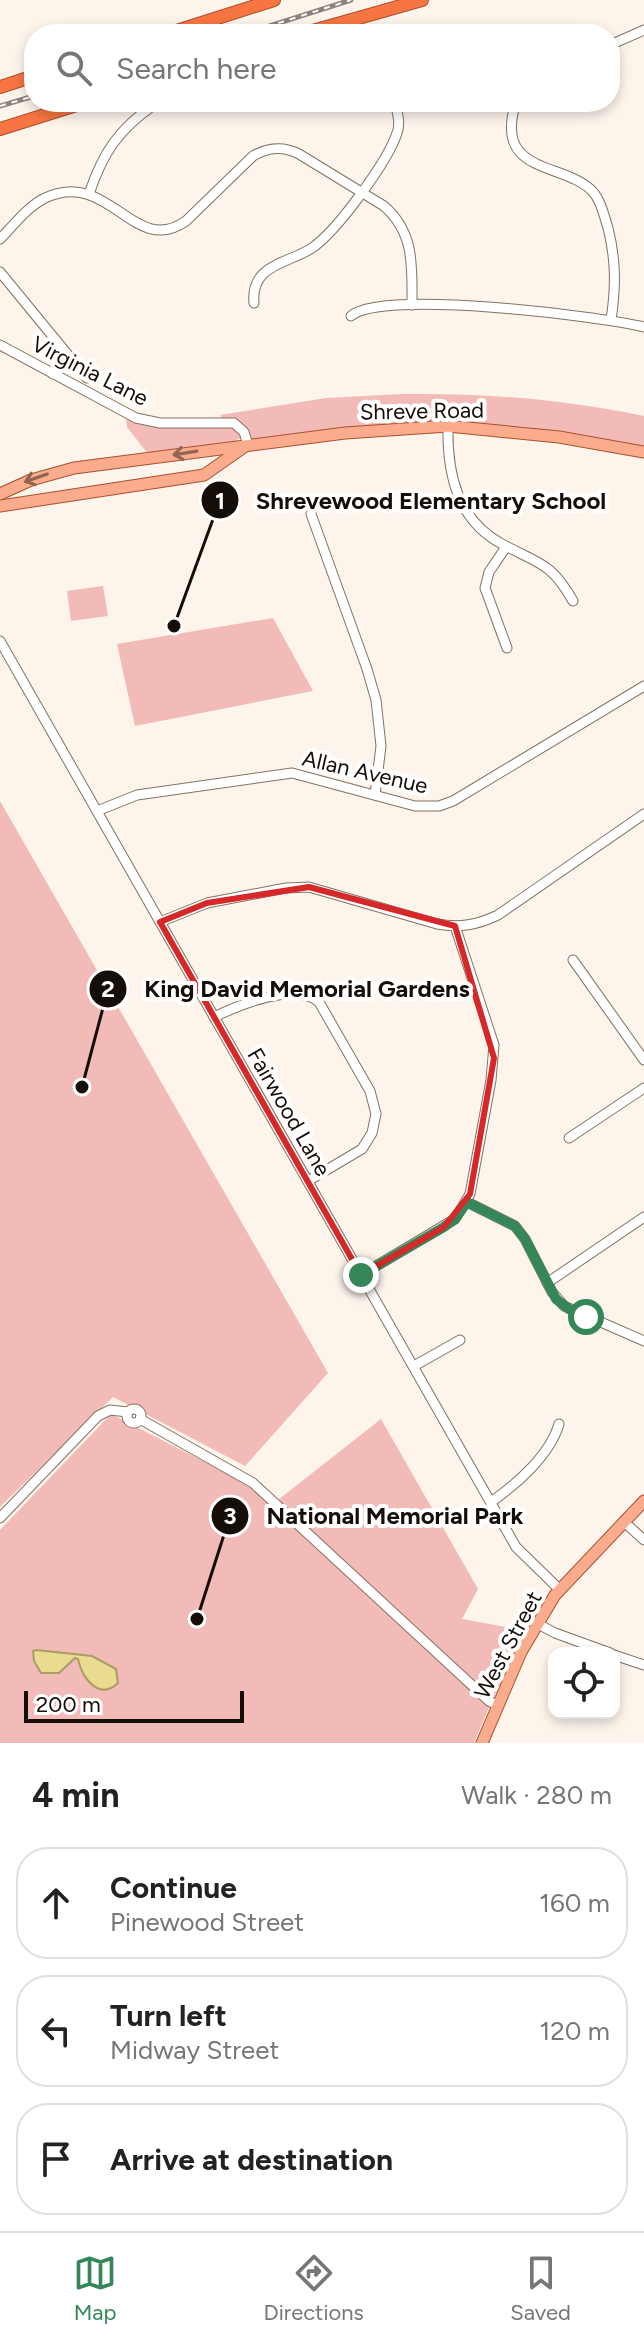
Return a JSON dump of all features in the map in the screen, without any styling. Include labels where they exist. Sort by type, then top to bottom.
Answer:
[{"type":"highway","points":[[198,24],[274,0]]},
{"type":"highway","points":[[337,24],[422,0]]},
{"type":"highway","points":[[0,87],[24,79]]},
{"type":"highway","points":[[0,129],[54,112]]},
{"type":"main road","name":"Shreve Road","points":[[0,494],[59,470],[345,433],[448,426],[547,435],[644,452]]},
{"type":"main road","name":"Shreve Road","points":[[0,506],[204,475],[248,445]]},
{"type":"main road","points":[[218,448],[223,455],[220,465]]},
{"type":"main road","name":"West Street","points":[[482,1743],[521,1652],[560,1590],[644,1501]]},
{"type":"street","points":[[620,41],[644,30]]},
{"type":"street","points":[[89,194],[99,165],[111,144],[144,112]]},
{"type":"street","points":[[254,303],[255,288],[262,275],[316,245],[338,224],[362,192],[397,135],[397,112]]},
{"type":"street","points":[[515,112],[513,130],[523,154],[535,165],[578,181],[599,200],[616,262],[616,292],[611,320]]},
{"type":"street","points":[[0,239],[27,211],[46,198],[68,192],[89,194],[113,205],[144,228],[166,230],[186,221],[253,156],[276,148],[299,154],[394,214],[405,231],[412,254],[412,305]]},
{"type":"street","points":[[0,272],[87,378]]},
{"type":"street","points":[[351,316],[367,307],[509,308],[644,327]]},
{"type":"street","name":"Virginia Lane","points":[[0,345],[136,418],[160,423],[234,423],[244,432],[248,445]]},
{"type":"street","points":[[53,374],[65,352]]},
{"type":"street","points":[[448,426],[448,456],[455,488],[480,528],[506,547],[549,568],[562,581],[573,601]]},
{"type":"street","points":[[311,514],[376,700],[381,746],[375,795]]},
{"type":"street","points":[[506,547],[489,572],[485,588],[507,648]]},
{"type":"street","name":"Fairwood Lane","points":[[0,641],[516,1547],[560,1590]]},
{"type":"street","name":"Allan Avenue","points":[[97,811],[137,795],[285,773],[303,774],[421,807],[449,803],[644,686]]},
{"type":"street","points":[[160,922],[207,903],[286,888],[309,887],[437,924],[478,924],[498,915],[644,814]]},
{"type":"street","points":[[361,1275],[444,1227],[455,1219],[467,1202],[491,1080],[494,1045],[455,926]]},
{"type":"street","points":[[573,960],[644,1060]]},
{"type":"street","points":[[214,1017],[250,1002],[298,993],[319,1002],[370,1091],[376,1114],[368,1141],[356,1154],[308,1181]]},
{"type":"street","points":[[569,1138],[644,1088]]},
{"type":"street","points":[[467,1202],[515,1226],[556,1299],[569,1309],[644,1341]]},
{"type":"street","points":[[547,1283],[644,1217]]},
{"type":"street","points":[[414,1366],[460,1340]]},
{"type":"street","points":[[0,1518],[98,1416],[110,1410],[138,1410],[140,1419],[253,1483],[489,1701],[497,1705]]},
{"type":"street","points":[[491,1502],[506,1492],[549,1446],[559,1424]]},
{"type":"street","points":[[624,1522],[644,1540]]},
{"type":"street","points":[[538,1624],[593,1647]]},
{"type":"street","points":[[620,1657],[644,1665]]},
{"type":"highlighted area","points":[[309,887],[455,926],[494,1058],[470,1194],[444,1227],[361,1275],[160,922],[207,903]]},
{"type":"shaded area","points":[[402,394],[523,398],[644,416],[644,447],[422,422],[238,439],[235,442],[148,454],[127,427],[126,419],[156,427],[227,426],[220,415],[326,398]]},
{"type":"shaded area","points":[[103,586],[108,616],[71,621],[67,591]]},
{"type":"shaded area","points":[[273,618],[313,691],[135,726],[117,644]]},
{"type":"shaded area","points":[[0,801],[328,1373],[245,1466],[113,1397],[0,1507]]},
{"type":"shaded area","points":[[111,1414],[246,1483],[489,1707],[474,1743],[0,1743],[0,1530]]},
{"type":"shaded area","points":[[381,1419],[478,1589],[462,1619],[528,1631],[492,1701],[278,1500]]},
{"type":"shaded area","points":[[33,1651],[92,1656],[116,1669],[118,1683],[104,1690],[92,1685],[75,1658],[59,1673],[41,1673],[34,1661]]},
{"type":"railway","points":[[275,24],[351,0]]},
{"type":"railway","points":[[0,106],[24,99]]},
{"type":"place","name":"Shrevewood Elementary School","points":[[174,626]]},
{"type":"place","name":"King David Memorial Gardens","points":[[82,1087]]},
{"type":"place","name":"National Memorial Park","points":[[197,1619]]},
{"type":"route","points":[[361,1275],[444,1227],[455,1219],[467,1202],[515,1226],[556,1299],[586,1317]]}]
